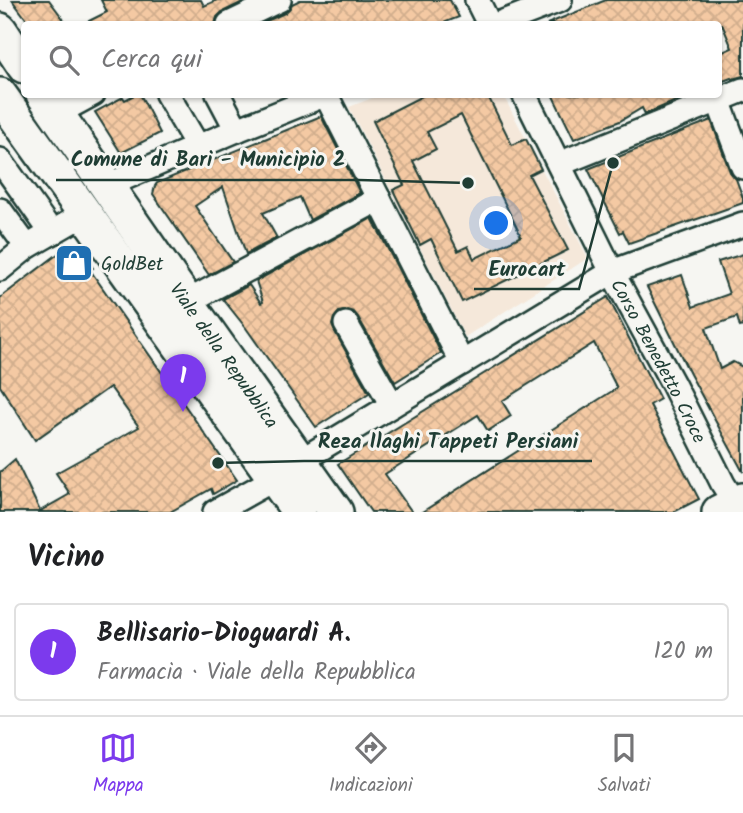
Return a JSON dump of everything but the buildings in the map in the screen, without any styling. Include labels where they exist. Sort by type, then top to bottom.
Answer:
[{"type":"main road","points":[[0,30],[21,62]]},
{"type":"main road","name":"Viale della Repubblica","points":[[50,104],[187,302],[287,470],[299,512]]},
{"type":"main road","name":"Viale della Repubblica","points":[[5,111],[84,215],[287,470],[336,512]]},
{"type":"street","points":[[235,21],[279,0]]},
{"type":"street","points":[[477,0],[488,21]]},
{"type":"street","points":[[506,21],[560,0]]},
{"type":"street","points":[[559,164],[743,90]]},
{"type":"street","points":[[50,104],[76,98]]},
{"type":"street","points":[[169,98],[198,147]]},
{"type":"street","points":[[220,98],[237,130]]},
{"type":"street","points":[[106,186],[316,98]]},
{"type":"street","points":[[328,98],[462,363]]},
{"type":"street","name":"Corso Benedetto Croce","points":[[526,98],[612,272],[673,384],[735,507]]},
{"type":"street","points":[[718,100],[743,167]]},
{"type":"street","points":[[0,160],[52,233]]},
{"type":"street","points":[[187,302],[379,198]]},
{"type":"street","points":[[0,210],[27,247]]},
{"type":"street","points":[[0,269],[27,247],[84,215]]},
{"type":"street","points":[[215,512],[612,272],[743,224]]},
{"type":"street","points":[[346,324],[392,405]]},
{"type":"shaded area","points":[[372,98],[505,98],[588,258],[465,337],[349,107]]},
{"type":"place","name":"Eurocart","points":[[613,163]]},
{"type":"place","name":"Comune di Bari - Municipio 2","points":[[468,183]]},
{"type":"place","name":"GoldBet","points":[[74,263]]},
{"type":"place","name":"Bellisario-Dioguardi A.","points":[[183,412]]},
{"type":"place","name":"Reza Ilaghi Tappeti Persiani","points":[[218,463]]}]
